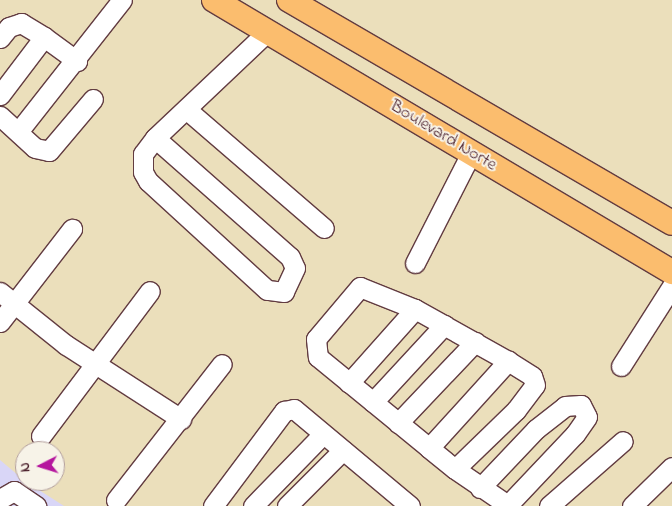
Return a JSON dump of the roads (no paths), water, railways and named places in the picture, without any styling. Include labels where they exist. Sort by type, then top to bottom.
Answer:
[{"type":"main road","name":"Boulevard Norte","points":[[214,0],[672,272]]},
{"type":"main road","points":[[289,0],[672,223]]},
{"type":"street","points":[[18,132],[77,61],[122,0]]},
{"type":"street","points":[[0,38],[9,27],[21,23],[77,61]]},
{"type":"street","points":[[156,138],[290,257],[295,268],[284,292],[267,290],[148,181],[143,172],[143,154],[156,138],[267,32]]},
{"type":"street","points":[[0,95],[44,37]]},
{"type":"street","points":[[0,116],[35,148],[49,151],[93,99]]},
{"type":"street","points":[[186,109],[324,228]]},
{"type":"street","points":[[415,263],[471,153]]},
{"type":"street","points":[[0,322],[7,298],[72,229]]},
{"type":"street","points":[[621,366],[672,286]]},
{"type":"street","points":[[455,468],[516,410],[535,385],[532,376],[415,309],[360,287],[316,339],[318,357],[398,423],[480,488],[508,506],[587,417],[581,405],[565,406],[536,430],[480,488]]},
{"type":"street","points":[[41,436],[150,291]]},
{"type":"street","points":[[7,298],[94,364],[181,419]]},
{"type":"street","points":[[349,383],[415,309]]},
{"type":"street","points":[[373,402],[444,325]]},
{"type":"street","points":[[398,423],[475,342]]},
{"type":"street","points":[[429,448],[508,361]]},
{"type":"street","points":[[116,500],[222,364]]},
{"type":"street","points":[[213,506],[284,411],[294,409],[410,506]]},
{"type":"street","points":[[516,410],[536,430]]},
{"type":"street","points":[[253,506],[323,434]]},
{"type":"street","points":[[549,506],[623,441]]},
{"type":"street","points":[[287,506],[343,450]]},
{"type":"street","points":[[632,506],[672,467]]},
{"type":"street","points":[[0,499],[14,491],[36,506]]}]
